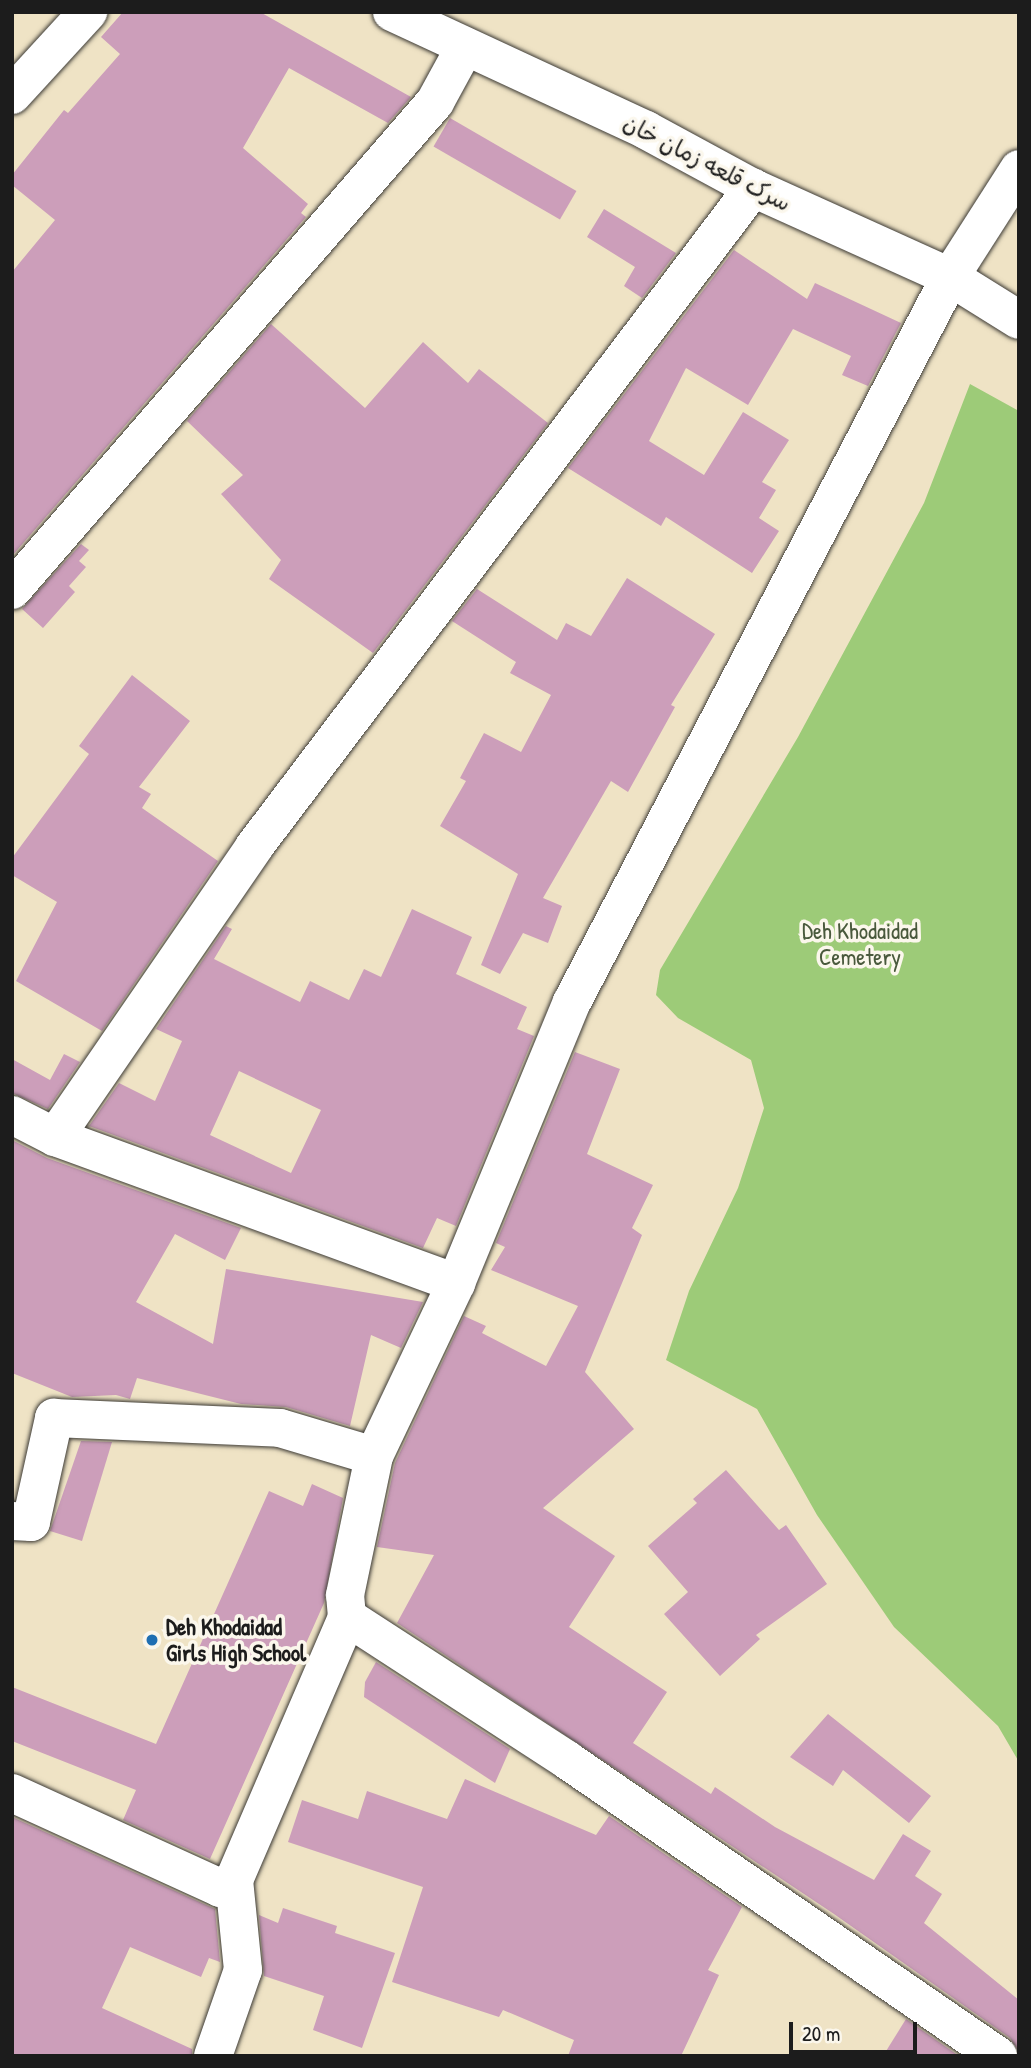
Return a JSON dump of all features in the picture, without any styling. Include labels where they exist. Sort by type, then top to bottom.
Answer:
[{"type":"street","points":[[12,95],[88,12]]},
{"type":"street","name":"سرک قلعه زمان خان","points":[[392,12],[646,130],[753,188],[950,277],[1019,320]]},
{"type":"street","points":[[12,590],[435,102],[465,47]]},
{"type":"street","points":[[213,2056],[243,1970],[234,1880],[347,1617],[345,1595],[374,1456],[456,1283],[572,1002],[950,277],[1019,169]]},
{"type":"street","points":[[55,1138],[254,847],[753,188]]},
{"type":"street","points":[[12,1115],[55,1138],[456,1283]]},
{"type":"street","points":[[12,1521],[31,1522],[54,1418],[280,1428],[374,1456]]},
{"type":"street","points":[[347,1617],[567,1760],[998,2056]]},
{"type":"street","points":[[12,1793],[220,1888],[234,1880]]},
{"type":"green space","name":"Deh Khodaidad Cemetery","points":[[970,384],[1019,411],[1019,1762],[998,1726],[894,1627],[817,1515],[757,1409],[666,1360],[689,1291],[738,1188],[764,1108],[751,1060],[678,1018],[656,995],[660,970],[798,737],[924,503]]},
{"type":"building","points":[[123,12],[260,12],[411,97],[388,123],[289,68],[243,148],[308,204],[301,213],[306,217],[12,556],[12,272],[55,220],[12,185],[12,175],[64,110],[68,113],[120,54],[101,37]]},
{"type":"building","points":[[450,118],[576,191],[560,220],[434,147]]},
{"type":"building","points":[[604,209],[676,253],[642,298],[624,286],[635,267],[587,237]]},
{"type":"building","points":[[734,250],[807,299],[815,283],[901,323],[868,386],[842,375],[851,356],[793,329],[748,405],[686,368],[649,441],[704,475],[743,412],[789,440],[762,482],[776,490],[759,518],[779,531],[752,573],[666,517],[661,526],[568,468]]},
{"type":"building","points":[[271,324],[365,408],[423,342],[468,383],[479,369],[548,423],[373,653],[269,579],[281,560],[221,494],[243,475],[187,421]]},
{"type":"building","points":[[81,544],[89,550],[79,561],[86,567],[69,586],[75,592],[43,628],[22,609]]},
{"type":"building","points":[[627,578],[715,634],[671,705],[675,707],[628,792],[611,781],[543,898],[562,906],[548,943],[523,933],[500,974],[481,965],[518,874],[440,826],[466,781],[460,778],[484,733],[521,752],[551,695],[510,673],[516,662],[452,621],[477,589],[557,640],[566,623],[591,636]]},
{"type":"building","points":[[132,675],[190,721],[139,787],[151,794],[142,808],[218,861],[102,1031],[16,981],[57,902],[12,875],[12,858],[89,754],[79,746]]},
{"type":"building","points":[[412,909],[472,937],[456,974],[527,1007],[517,1029],[534,1036],[456,1226],[437,1218],[423,1248],[89,1126],[119,1083],[155,1101],[182,1041],[156,1029],[226,926],[232,929],[214,959],[300,1002],[310,981],[349,1000],[364,969],[381,977]],"holes":[[[239,1071],[321,1110],[291,1173],[210,1135]]]},
{"type":"building","points":[[575,1052],[620,1069],[587,1154],[653,1185],[632,1228],[642,1235],[585,1372],[634,1429],[543,1508],[615,1556],[569,1627],[667,1692],[633,1743],[711,1794],[715,1787],[775,1827],[874,1880],[903,1834],[931,1851],[915,1876],[942,1894],[924,1923],[1019,2000],[1019,2052],[1010,2038],[834,1914],[397,1623],[434,1555],[377,1547],[395,1463],[464,1316],[486,1326],[482,1333],[546,1366],[578,1306],[491,1270],[505,1247],[496,1243]]},
{"type":"building","points":[[64,1054],[80,1062],[48,1109],[12,1093],[12,1059],[50,1080]]},
{"type":"building","points":[[12,1140],[47,1158],[241,1228],[225,1260],[175,1234],[136,1302],[213,1344],[226,1269],[423,1302],[401,1348],[371,1335],[350,1426],[286,1407],[241,1404],[137,1378],[130,1399],[116,1395],[72,1397],[12,1373]]},
{"type":"building","points":[[81,1441],[112,1442],[82,1541],[50,1531]]},
{"type":"building","points":[[726,1470],[779,1530],[786,1525],[827,1584],[756,1635],[760,1639],[720,1676],[664,1614],[688,1592],[648,1546],[697,1503],[693,1499]]},
{"type":"building","points":[[312,1484],[343,1498],[324,1603],[210,1859],[123,1820],[136,1790],[12,1741],[12,1687],[156,1744],[269,1491],[303,1506]]},
{"type":"building","points":[[376,1662],[510,1749],[495,1783],[364,1697],[365,1682]]},
{"type":"building","points":[[828,1714],[931,1796],[909,1823],[843,1770],[833,1786],[790,1757]]},
{"type":"building","points":[[465,1779],[596,1835],[609,1816],[742,1907],[708,1970],[719,1975],[681,2056],[568,2056],[574,2040],[503,2010],[499,2017],[392,1982],[423,1887],[288,1842],[302,1800],[358,1819],[367,1791],[447,1819]]},
{"type":"building","points":[[12,1817],[215,1909],[220,1962],[209,1958],[201,1977],[130,1947],[102,2008],[192,2049],[192,2056],[12,2056]]},
{"type":"building","points":[[283,1908],[337,1926],[335,1933],[395,1953],[362,2048],[313,2030],[324,1996],[264,1976],[259,1915],[278,1923]]},
{"type":"building","points":[[906,2019],[959,2056],[883,2056]]},
{"type":"place","name":"Deh Khodaidad Girls High School","points":[[152,1640]]}]
